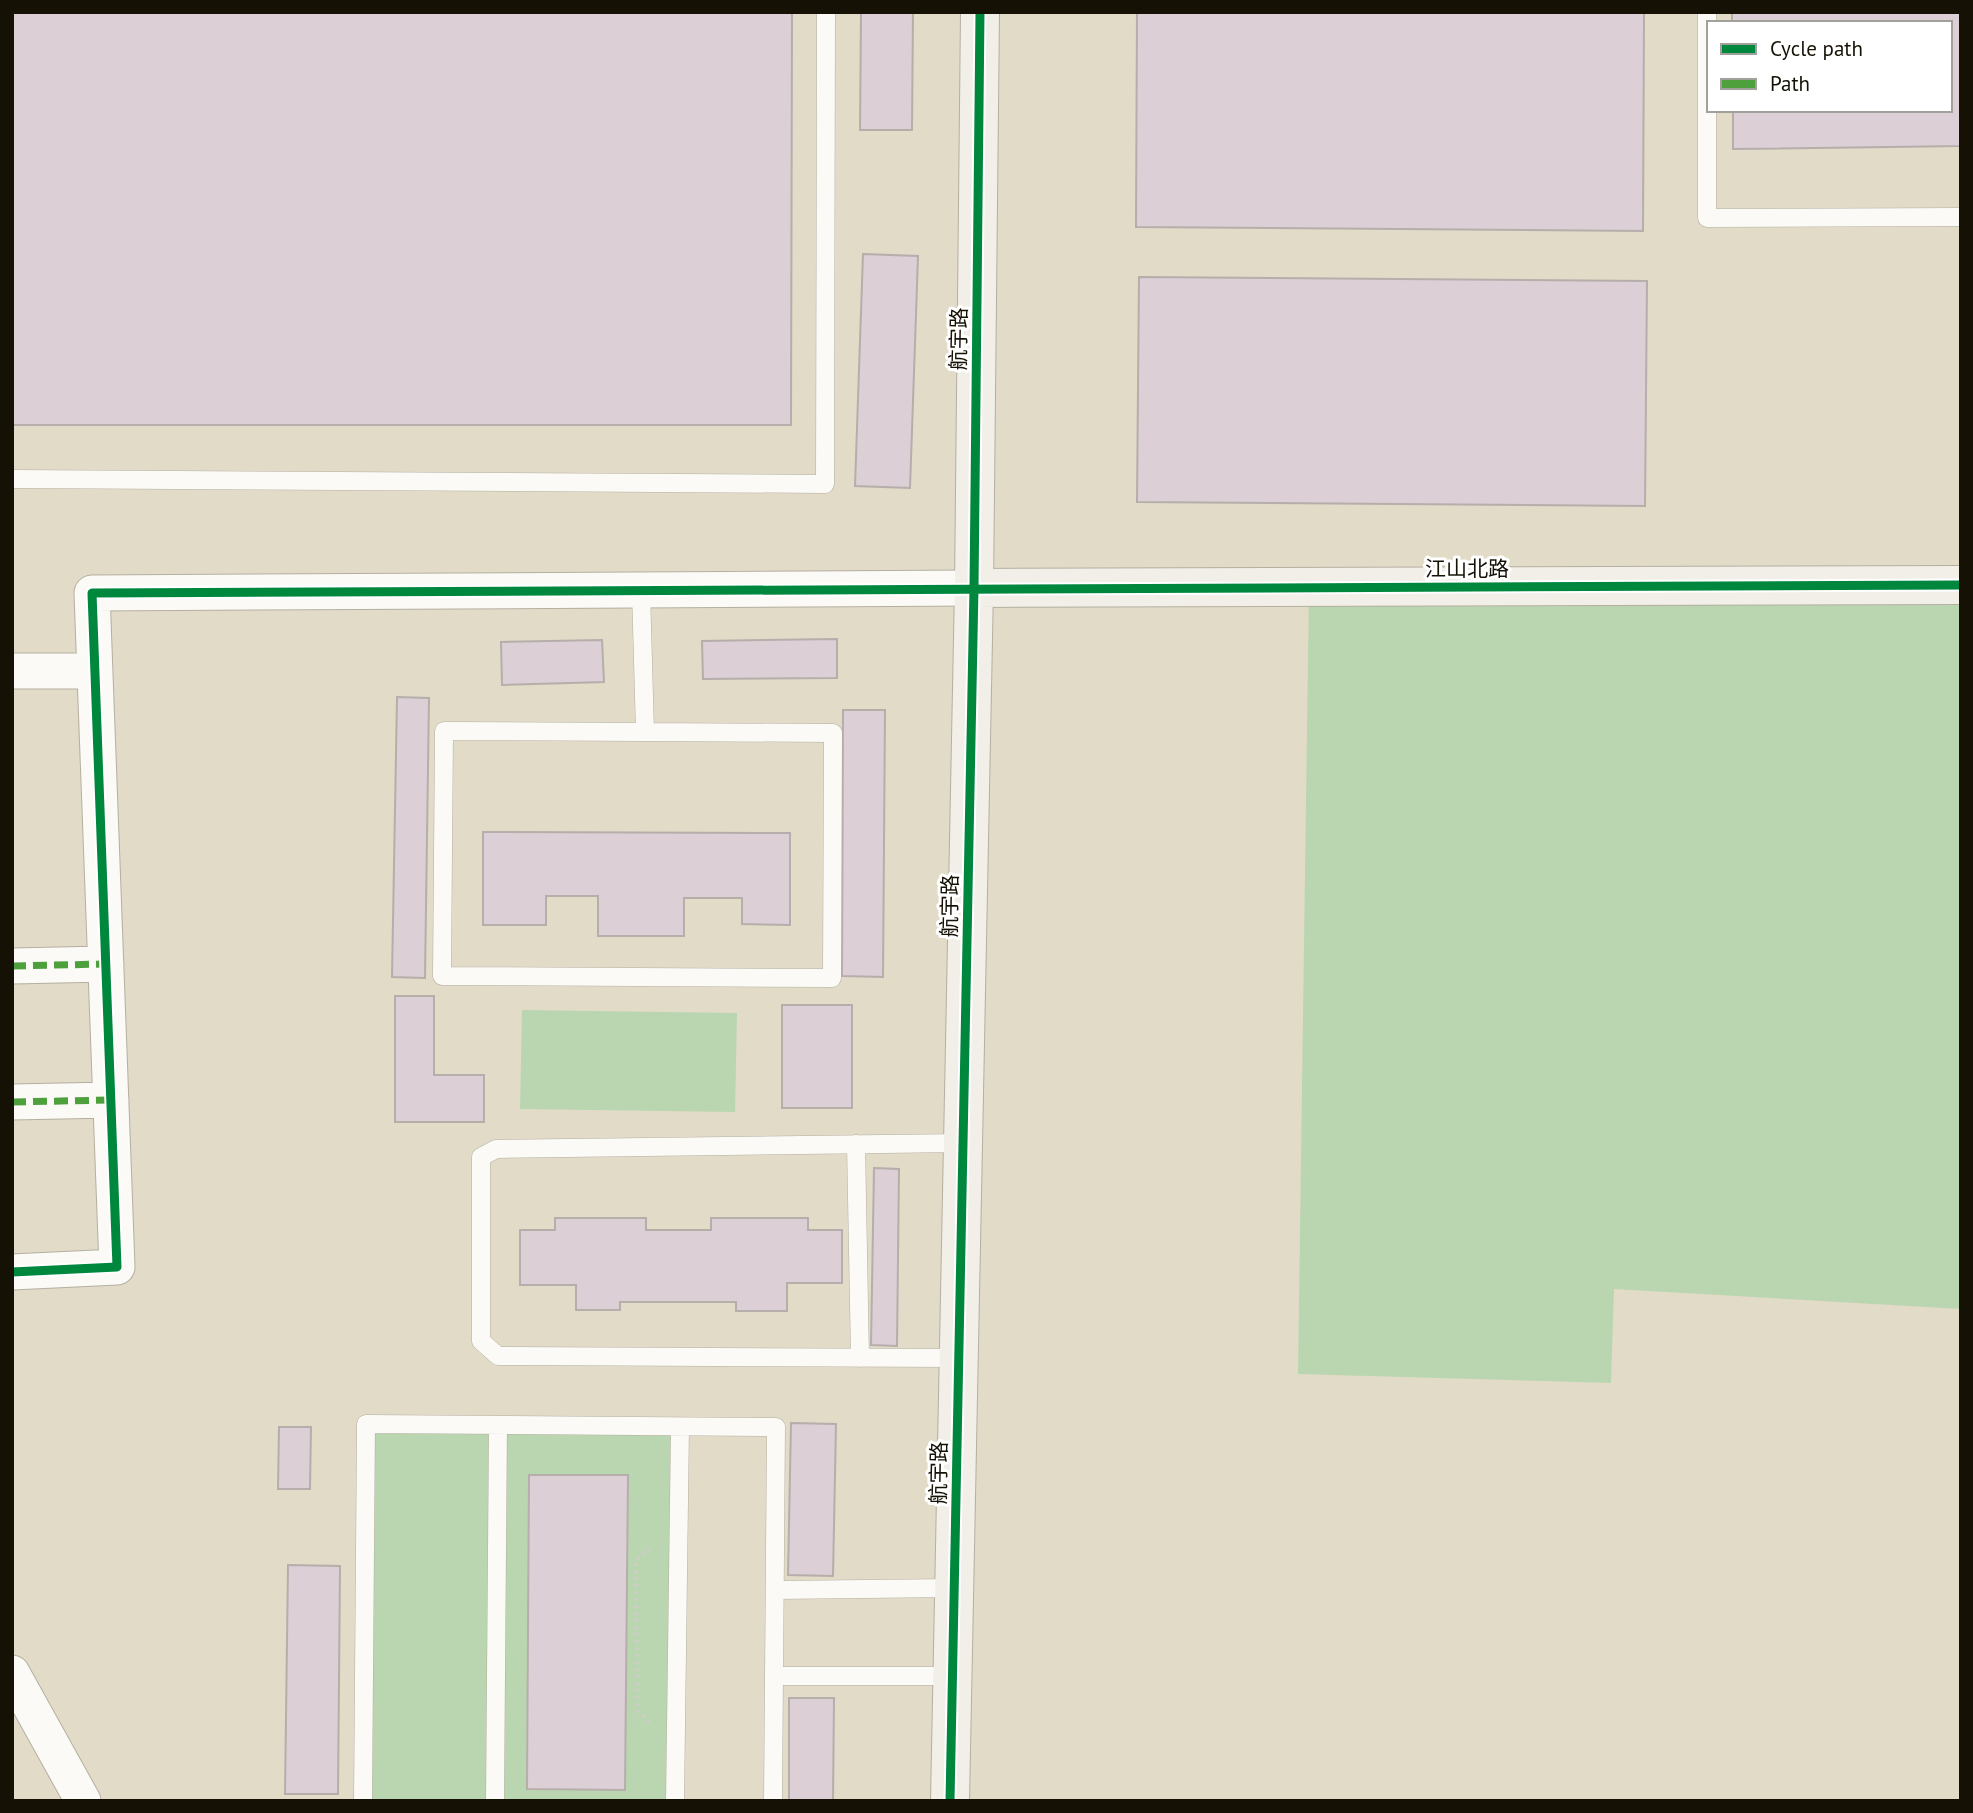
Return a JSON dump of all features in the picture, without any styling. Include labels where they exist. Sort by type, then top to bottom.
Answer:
[{"type":"street","name":"航宇路","points":[[950,1801],[974,588],[980,12]]},
{"type":"street","name":"江山北路","points":[[974,588],[1961,585]]},
{"type":"street","points":[[12,1272],[117,1267],[92,593],[974,588]]},
{"type":"street","points":[[12,671],[95,671]]},
{"type":"street","points":[[12,966],[106,964]]},
{"type":"street","points":[[12,1102],[111,1100]]},
{"type":"street","points":[[12,1673],[23,1719],[83,1801]]},
{"type":"lane","points":[[12,480],[825,484],[826,12]]},
{"type":"lane","points":[[1707,12],[1707,218],[1961,217]]},
{"type":"lane","points":[[641,590],[645,732]]},
{"type":"lane","points":[[444,731],[645,732],[833,733],[832,978],[442,976],[444,731]]},
{"type":"lane","points":[[958,1358],[498,1356],[481,1340],[481,1157],[496,1149],[963,1143]]},
{"type":"lane","points":[[856,1144],[860,1358]]},
{"type":"lane","points":[[363,1801],[366,1423],[776,1427],[773,1801]]},
{"type":"lane","points":[[495,1801],[498,1425]]},
{"type":"lane","points":[[675,1801],[680,1427]]},
{"type":"lane","points":[[775,1590],[954,1588]]},
{"type":"lane","points":[[774,1676],[952,1676]]},
{"type":"path","points":[[676,1751],[638,1711],[636,1560],[679,1524]]},
{"type":"green space","points":[[1961,585],[1961,1309],[1614,1289],[1611,1383],[1298,1374],[1309,587]]},
{"type":"green space","points":[[522,1010],[737,1013],[735,1112],[520,1109]]},
{"type":"green space","points":[[366,1424],[680,1427],[675,1801],[363,1801]]},
{"type":"building","points":[[12,12],[792,12],[791,425],[12,425]]},
{"type":"building","points":[[861,12],[913,12],[912,130],[860,130]]},
{"type":"building","points":[[1137,12],[1644,12],[1643,231],[1136,227]]},
{"type":"building","points":[[1732,12],[1961,12],[1961,146],[1733,149],[1733,112],[1952,112],[1952,21],[1732,21]]},
{"type":"building","points":[[863,254],[918,256],[910,488],[855,486]]},
{"type":"building","points":[[1139,277],[1647,281],[1645,506],[1137,502]]},
{"type":"building","points":[[837,639],[837,678],[703,679],[702,641]]},
{"type":"building","points":[[602,640],[604,682],[502,685],[501,642]]},
{"type":"building","points":[[397,697],[429,698],[425,978],[392,977]]},
{"type":"building","points":[[843,710],[885,710],[883,977],[842,976]]},
{"type":"building","points":[[483,832],[790,833],[790,925],[742,924],[742,898],[684,898],[684,936],[598,936],[598,896],[546,896],[546,925],[483,925]]},
{"type":"building","points":[[395,996],[434,996],[434,1075],[484,1075],[484,1122],[395,1122]]},
{"type":"building","points":[[782,1005],[852,1005],[852,1108],[782,1108]]},
{"type":"building","points":[[874,1168],[899,1169],[897,1346],[871,1345]]},
{"type":"building","points":[[555,1218],[646,1218],[646,1230],[711,1230],[711,1218],[808,1218],[808,1230],[842,1230],[842,1283],[787,1283],[787,1311],[736,1311],[736,1302],[620,1302],[620,1310],[576,1310],[576,1285],[520,1285],[520,1230],[555,1230]]},
{"type":"building","points":[[791,1423],[836,1424],[833,1576],[788,1575]]},
{"type":"building","points":[[279,1427],[311,1427],[310,1489],[278,1489]]},
{"type":"building","points":[[529,1475],[628,1475],[625,1790],[527,1789]]},
{"type":"building","points":[[288,1565],[340,1566],[338,1794],[285,1794]]},
{"type":"building","points":[[789,1698],[834,1698],[833,1801],[789,1801]]},
{"type":"marked path","points":[[12,966],[106,964]]},
{"type":"marked path","points":[[12,1102],[111,1100]]},
{"type":"cycle path","points":[[950,1801],[974,588],[980,12]]},
{"type":"cycle path","points":[[12,1272],[117,1267],[92,593],[1961,585]]}]
